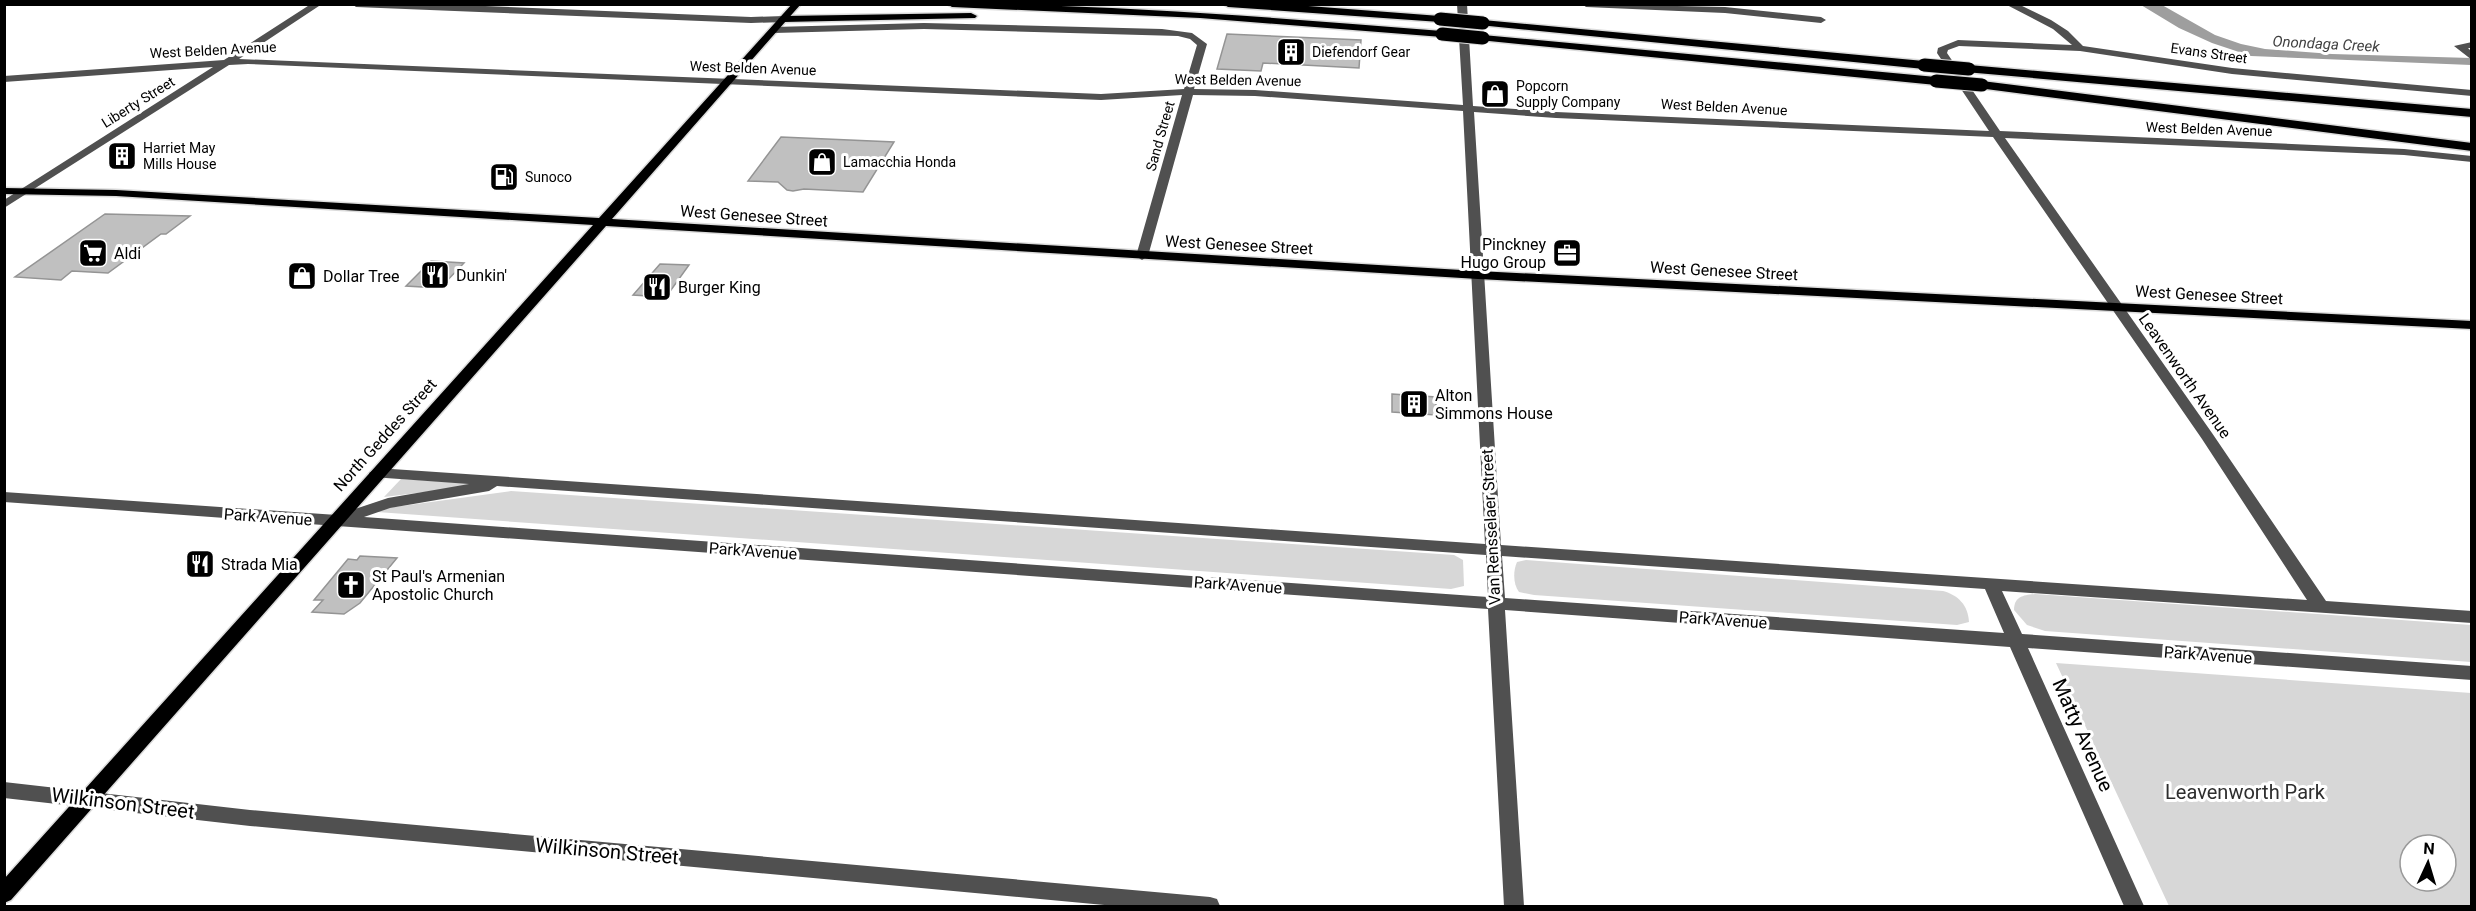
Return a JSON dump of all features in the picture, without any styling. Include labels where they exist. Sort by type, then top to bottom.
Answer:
[{"type":"highway","points":[[952,4],[1245,18],[1442,34],[2236,108],[2472,135]]},
{"type":"highway","points":[[1228,4],[1483,23],[2126,84],[2472,121]]},
{"type":"highway","points":[[1296,4],[1356,12]]},
{"type":"highway","points":[[784,19],[1050,15],[1245,18]]},
{"type":"highway","points":[[2126,84],[2472,113]]},
{"type":"highway","points":[[1982,85],[2472,148]]},
{"type":"main road","name":"North Geddes Street","points":[[4,894],[797,4]]},
{"type":"main road","name":"West Genesee Street","points":[[4,191],[117,193],[1478,275],[2472,324]]},
{"type":"street","name":"Liberty Street","points":[[4,205],[318,4]]},
{"type":"street","points":[[356,4],[751,20],[784,19]]},
{"type":"street","name":"Van Rensselaer Street","points":[[1462,4],[1514,906]]},
{"type":"street","points":[[1586,4],[1725,10],[1821,20]]},
{"type":"street","points":[[2009,4],[2059,27],[2080,48]]},
{"type":"street","name":"Sand Street","points":[[774,30],[948,26],[1184,34],[1197,39],[1202,44],[1142,256]]},
{"type":"street","name":"Evans Street","points":[[1944,47],[1971,43],[2080,48],[2232,71],[2472,93]]},
{"type":"street","name":"Leavenworth Avenue","points":[[1944,47],[1942,53],[1951,69],[2207,436],[2321,607]]},
{"type":"street","name":"West Belden Avenue","points":[[4,79],[229,62],[276,62],[1101,97],[1188,92],[1255,93],[1574,116],[2404,152],[2472,159]]},
{"type":"street","points":[[377,473],[2472,617]]},
{"type":"street","points":[[335,522],[388,502],[516,482]]},
{"type":"street","name":"Park Avenue","points":[[4,497],[2472,673]]},
{"type":"street","name":"Matty Avenue","points":[[1990,583],[2134,906]]},
{"type":"street","name":"Wilkinson Street","points":[[4,790],[250,818],[1210,906]]},
{"type":"green space","points":[[401,479],[471,483],[475,486],[384,497]]},
{"type":"green space","points":[[511,491],[1454,555],[1463,560],[1464,586],[1451,589],[377,512],[387,508]]},
{"type":"green space","points":[[1526,560],[1943,591],[1953,595],[1961,602],[1967,611],[1969,622],[1957,625],[1534,595],[1519,592],[1515,581],[1514,573],[1517,562]]},
{"type":"green space","points":[[2035,594],[2471,625],[2471,662],[2045,631],[2027,625],[2014,610],[2017,599]]},
{"type":"green space","name":"Leavenworth Park","points":[[2056,663],[2471,693],[2471,906],[2169,906]]},
{"type":"shaded area","points":[[2141,5],[2162,5],[2215,35],[2265,49],[2332,54],[2471,58],[2471,65],[2251,56],[2212,43],[2179,28]]},
{"type":"building","name":"Diefendorf Gear","points":[[1227,34],[1361,40],[1359,68],[1263,63],[1261,71],[1217,69]]},
{"type":"building","name":"Lamacchia Honda","points":[[781,137],[894,142],[863,192],[804,189],[793,191],[787,190],[778,182],[748,181]]},
{"type":"building","name":"Aldi","points":[[105,214],[190,216],[108,273],[72,271],[61,280],[15,277]]},
{"type":"building","name":"Dunkin'","points":[[431,261],[464,263],[440,288],[406,286]]},
{"type":"building","name":"Burger King","points":[[660,264],[689,265],[666,297],[633,295]]},
{"type":"building","name":"Alton Simmons House","points":[[1392,394],[1436,397],[1436,415],[1392,412]]},
{"type":"building","name":"St Paul's Armenian Apostolic Church","points":[[360,556],[397,558],[360,603],[344,614],[312,612],[323,600],[314,600],[348,559],[357,560]]},
{"type":"place","name":"Diefendorf Gear","points":[[1291,52]]},
{"type":"place","name":"Popcorn Supply Company","points":[[1495,94]]},
{"type":"place","name":"Harriet May Mills House","points":[[122,156]]},
{"type":"place","name":"Lamacchia Honda","points":[[822,162]]},
{"type":"place","name":"Sunoco","points":[[504,177]]},
{"type":"place","name":"Aldi","points":[[93,253]]},
{"type":"place","name":"Pinckney Hugo Group","points":[[1567,253]]},
{"type":"place","name":"Dunkin'","points":[[435,275]]},
{"type":"place","name":"Dollar Tree","points":[[302,276]]},
{"type":"place","name":"Burger King","points":[[657,287]]},
{"type":"place","name":"Alton Simmons House","points":[[1414,404]]},
{"type":"place","name":"Strada Mia","points":[[200,564]]},
{"type":"place","name":"St Paul's Armenian Apostolic Church","points":[[351,585]]},
{"type":"water label","name":"Onondaga Creek","points":[[2326,44]]}]
